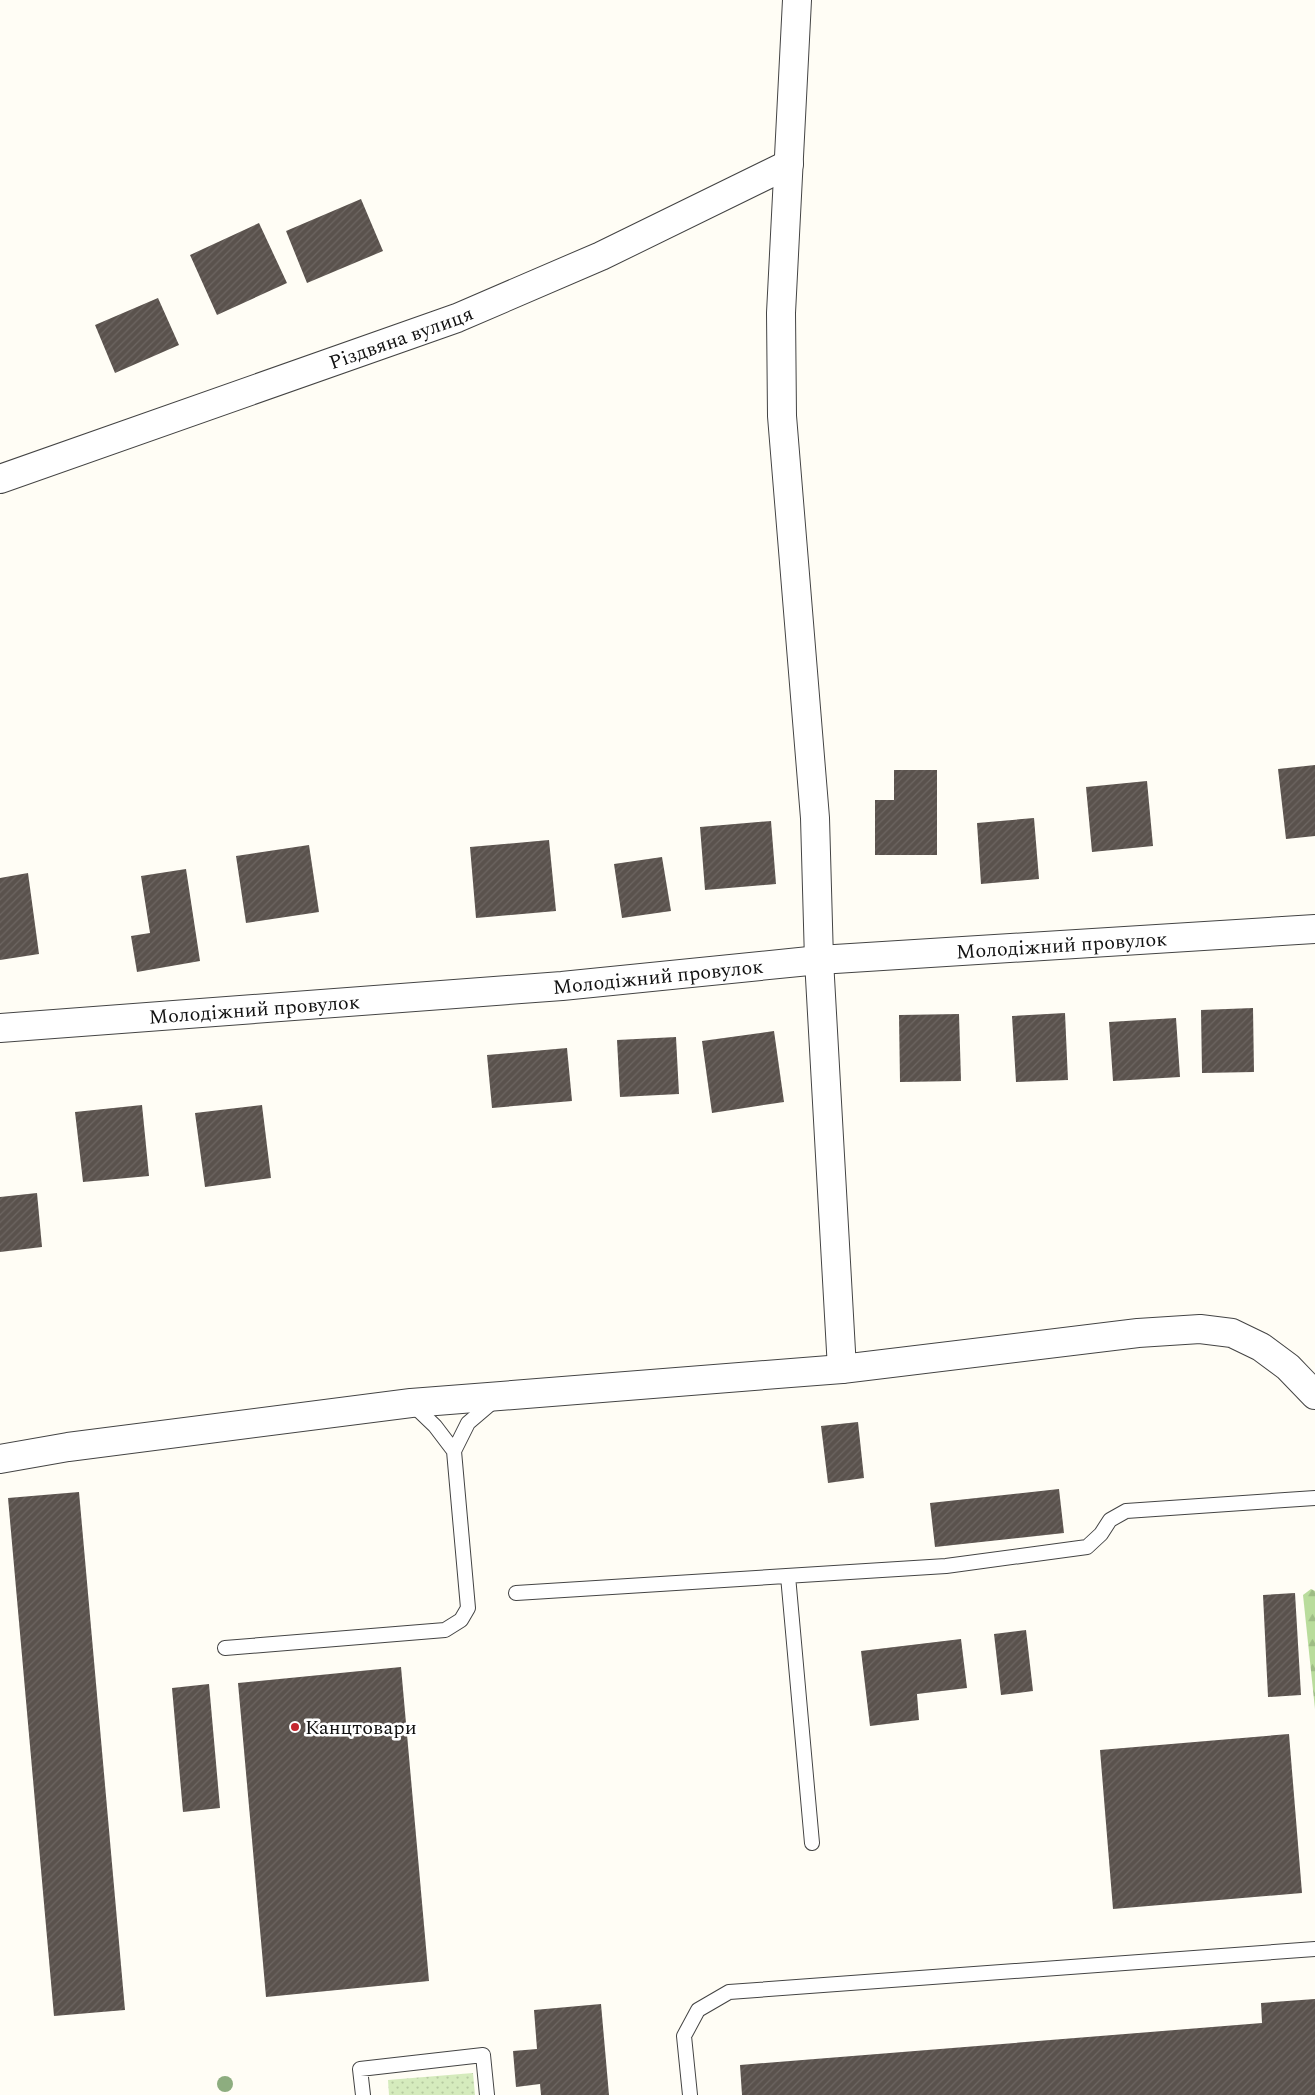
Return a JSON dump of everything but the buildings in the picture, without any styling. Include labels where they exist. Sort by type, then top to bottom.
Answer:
[{"type":"street","points":[[797,0],[781,313],[782,416],[815,818],[819,960],[842,1369]]},
{"type":"street","name":"Різдвяна вулиця","points":[[0,479],[457,318],[601,256],[789,164]]},
{"type":"street","name":"Молодіжний провулок","points":[[0,1028],[562,986],[819,960],[1315,929]]},
{"type":"street","points":[[0,1458],[68,1447],[411,1403],[842,1369],[1138,1333],[1200,1329],[1232,1333],[1260,1347],[1288,1367],[1315,1396]]},
{"type":"lane","points":[[454,1451],[468,1423],[501,1395]]},
{"type":"lane","points":[[225,1648],[445,1630],[461,1620],[468,1608],[454,1451],[436,1426],[411,1403]]},
{"type":"lane","points":[[516,1593],[946,1566],[1087,1547],[1101,1534],[1110,1520],[1126,1511],[1315,1498]]},
{"type":"lane","points":[[788,1576],[812,1843]]},
{"type":"lane","points":[[690,2095],[684,2036],[698,2010],[729,1992],[1315,1949]]},
{"type":"lane","points":[[363,2095],[360,2069],[483,2056],[487,2095]]},
{"type":"green space","points":[[1311,1589],[1315,1591],[1315,1709],[1303,1595]]},
{"type":"green space","points":[[473,2073],[475,2095],[389,2095],[388,2080]]},
{"type":"place","name":"Канцтовари","points":[[295,1727]]}]
